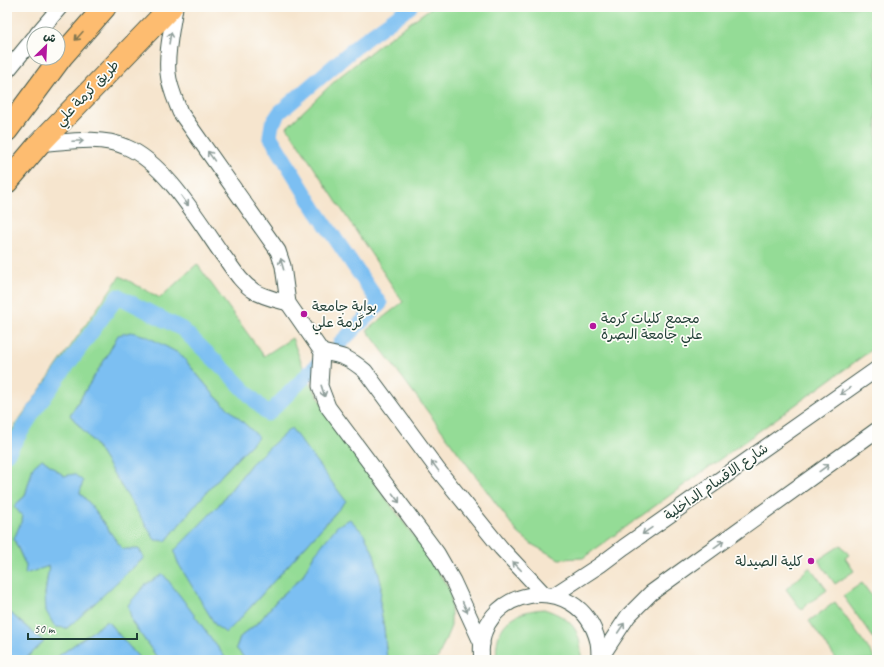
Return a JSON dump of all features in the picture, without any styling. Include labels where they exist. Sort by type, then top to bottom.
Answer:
[{"type":"highway","points":[[8,127],[62,56],[105,7]]},
{"type":"highway","name":"طريق كرمة علي","points":[[7,182],[39,144],[171,7]]},
{"type":"street","points":[[44,26],[60,7]]},
{"type":"street","points":[[175,7],[168,53],[168,73],[172,93],[180,112],[278,251],[283,266],[288,303],[322,352],[320,386],[328,407],[437,553],[453,581],[482,650]]},
{"type":"street","points":[[7,71],[26,48]]},
{"type":"street","points":[[39,144],[104,141],[126,147],[146,158],[182,197],[240,279],[255,292],[288,303]]},
{"type":"street","points":[[322,352],[352,360],[365,371],[438,470],[501,548],[549,594],[570,602],[583,612],[593,627],[598,643],[599,660]]},
{"type":"street","name":"شارع الاقسام الداخلية","points":[[549,594],[600,565],[877,369]]},
{"type":"street","points":[[599,660],[628,616],[651,593],[877,430]]},
{"type":"street","points":[[471,660],[482,650],[487,627],[497,612],[510,602],[527,595],[549,594]]},
{"type":"green space","points":[[432,7],[877,7],[877,346],[583,558],[559,559],[533,545],[518,533],[367,330],[403,302],[287,127],[339,77],[382,43]]},
{"type":"green space","points":[[197,264],[264,356],[292,338],[309,382],[355,456],[427,554],[451,592],[451,626],[437,660],[387,660],[380,606],[381,583],[314,555],[302,577],[277,600],[259,622],[240,637],[236,648],[246,660],[227,660],[204,629],[132,622],[159,660],[141,660],[107,621],[53,660],[24,660],[44,642],[7,610],[7,437],[120,276],[160,298]],"holes":[[[118,336],[180,354],[215,396],[258,437],[200,498],[166,541],[121,485],[95,444],[70,415]],[[42,459],[64,476],[91,505],[122,549],[139,549],[144,558],[67,628],[56,627],[45,594],[49,566],[26,566],[14,540],[23,517],[14,506],[25,496],[33,468]],[[252,463],[346,501],[226,633],[218,506]]]},
{"type":"green space","points":[[841,545],[849,555],[845,558],[854,571],[835,584],[818,560]]},
{"type":"green space","points":[[810,567],[827,590],[801,609],[786,589]]},
{"type":"green space","points":[[862,583],[877,603],[877,643],[843,596]]},
{"type":"green space","points":[[835,602],[875,658],[872,660],[837,660],[809,621]]},
{"type":"green space","points":[[544,609],[562,617],[573,627],[580,641],[581,660],[497,660],[498,638],[507,622],[523,613]]},
{"type":"water","points":[[131,332],[146,336],[180,354],[215,396],[259,437],[234,462],[166,541],[155,540],[95,444],[70,415],[107,356],[118,335]]},
{"type":"water","points":[[291,428],[346,501],[226,633],[216,626],[178,563],[174,551],[218,506],[252,463]]},
{"type":"water","points":[[42,459],[64,476],[74,474],[83,481],[80,493],[91,505],[122,549],[139,549],[144,558],[67,628],[55,627],[46,611],[45,594],[49,566],[25,574],[26,566],[14,539],[23,517],[14,506],[25,496],[33,467]]},
{"type":"water","points":[[350,519],[364,534],[374,554],[381,583],[380,606],[387,660],[246,660],[236,648],[240,637],[259,622],[277,600],[302,577],[314,555],[337,526]]},
{"type":"water","points":[[163,574],[227,660],[159,660],[132,622],[128,605],[145,585]]},
{"type":"water","points":[[7,610],[44,642],[24,660],[7,660]]},
{"type":"water","points":[[107,621],[141,660],[53,660]]},
{"type":"waterway","points":[[340,343],[380,304],[315,209],[270,136],[272,124],[280,112],[364,40],[410,7]]},
{"type":"waterway","points":[[7,454],[37,407],[118,296],[182,329],[268,414],[318,364]]},
{"type":"place","name":"بوابة جامعة گرمة علي","points":[[304,314]]},
{"type":"place","name":"مجمع كليات كرمة علي جامعة البصرة","points":[[593,326]]},
{"type":"place","name":"كلية الصيدلة","points":[[811,561]]}]
